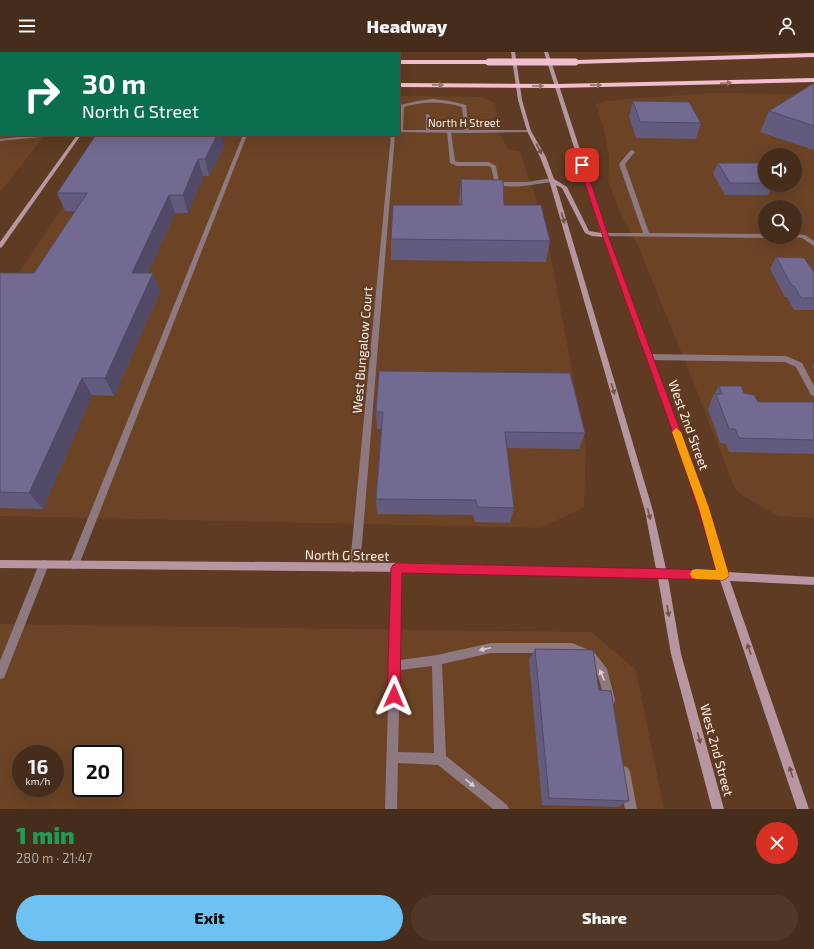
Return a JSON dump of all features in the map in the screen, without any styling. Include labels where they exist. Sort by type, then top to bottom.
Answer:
[{"type":"highway","points":[[400,62],[575,62],[814,55]]},
{"type":"highway","points":[[400,85],[557,86],[814,80]]},
{"type":"main road","name":"West 2nd Street","points":[[514,52],[520,100],[529,131],[543,157],[552,180],[649,511],[662,573],[676,654],[718,809]]},
{"type":"main road","name":"West 2nd Street","points":[[546,52],[605,235],[704,508],[723,575],[803,809]]},
{"type":"main road","points":[[0,246],[78,136]]},
{"type":"main road","points":[[552,180],[563,187],[587,232],[605,235]]},
{"type":"main road","name":"North G Street","points":[[0,564],[397,568],[662,573],[723,575],[814,581]]},
{"type":"street","points":[[400,131],[402,106],[414,102],[454,102],[464,106],[466,132]]},
{"type":"street","points":[[428,115],[428,132]]},
{"type":"street","name":"North H Street","points":[[400,131],[529,131]]},
{"type":"street","points":[[449,132],[452,162],[457,164],[489,164],[493,166],[497,183],[527,184],[552,180]]},
{"type":"street","points":[[0,140],[41,136]]},
{"type":"street","points":[[74,565],[245,136]]},
{"type":"street","name":"West Bungalow Court","points":[[353,568],[357,544],[393,136]]},
{"type":"street","points":[[632,152],[622,164],[647,235]]},
{"type":"street","points":[[605,235],[758,236]]},
{"type":"street","points":[[802,236],[814,244]]},
{"type":"street","points":[[649,357],[786,359],[799,365],[814,393]]},
{"type":"street","points":[[0,674],[3,659],[44,564]]},
{"type":"street","points":[[391,809],[397,568]]},
{"type":"street","points":[[394,666],[438,660],[491,648],[572,648],[590,656],[603,673],[613,713]]},
{"type":"street","points":[[438,660],[440,759]]},
{"type":"street","points":[[392,757],[440,759],[502,809]]},
{"type":"street","points":[[623,764],[631,809]]},
{"type":"shaded area","points":[[710,93],[814,94],[814,518],[778,516],[745,497],[735,489],[638,246],[620,212],[608,181],[609,157],[604,130],[596,104],[606,101]]},
{"type":"shaded area","points":[[400,96],[482,97],[495,103],[497,114],[491,120],[509,150],[521,152],[536,198],[552,263],[586,446],[584,507],[541,528],[0,516],[0,301],[110,136],[400,136]]},
{"type":"shaded area","points":[[0,136],[44,136],[0,192]]},
{"type":"shaded area","points":[[0,624],[591,632],[636,670],[664,809],[0,809]]},
{"type":"building","points":[[814,83],[814,126],[769,111]]},
{"type":"building","points":[[633,101],[689,102],[701,123],[640,122]]},
{"type":"building","points":[[95,136],[216,136],[205,159],[198,159],[183,195],[169,195],[132,273],[153,273],[105,378],[82,378],[29,493],[0,492],[0,273],[34,273],[87,193],[57,193]]},
{"type":"building","points":[[718,163],[758,163],[758,183],[730,183]]},
{"type":"building","points":[[461,179],[503,180],[504,205],[541,205],[550,241],[391,239],[393,205],[462,205]]},
{"type":"building","points":[[776,257],[804,258],[814,272],[814,298],[801,298],[794,286],[792,286]]},
{"type":"building","points":[[379,371],[570,373],[585,433],[505,432],[514,508],[477,507],[476,500],[376,499],[383,412],[376,412]]},
{"type":"building","points":[[719,386],[741,386],[744,393],[754,395],[758,402],[814,402],[814,440],[739,438],[735,429],[729,429],[716,394],[722,394]]},
{"type":"building","points":[[535,649],[593,650],[599,690],[611,691],[629,801],[549,798]]},
{"type":"slow traffic","points":[[676,432],[704,508],[723,575],[696,574]]},
{"type":"route","points":[[394,696],[397,568],[723,575],[704,508],[605,235],[582,165]]}]
